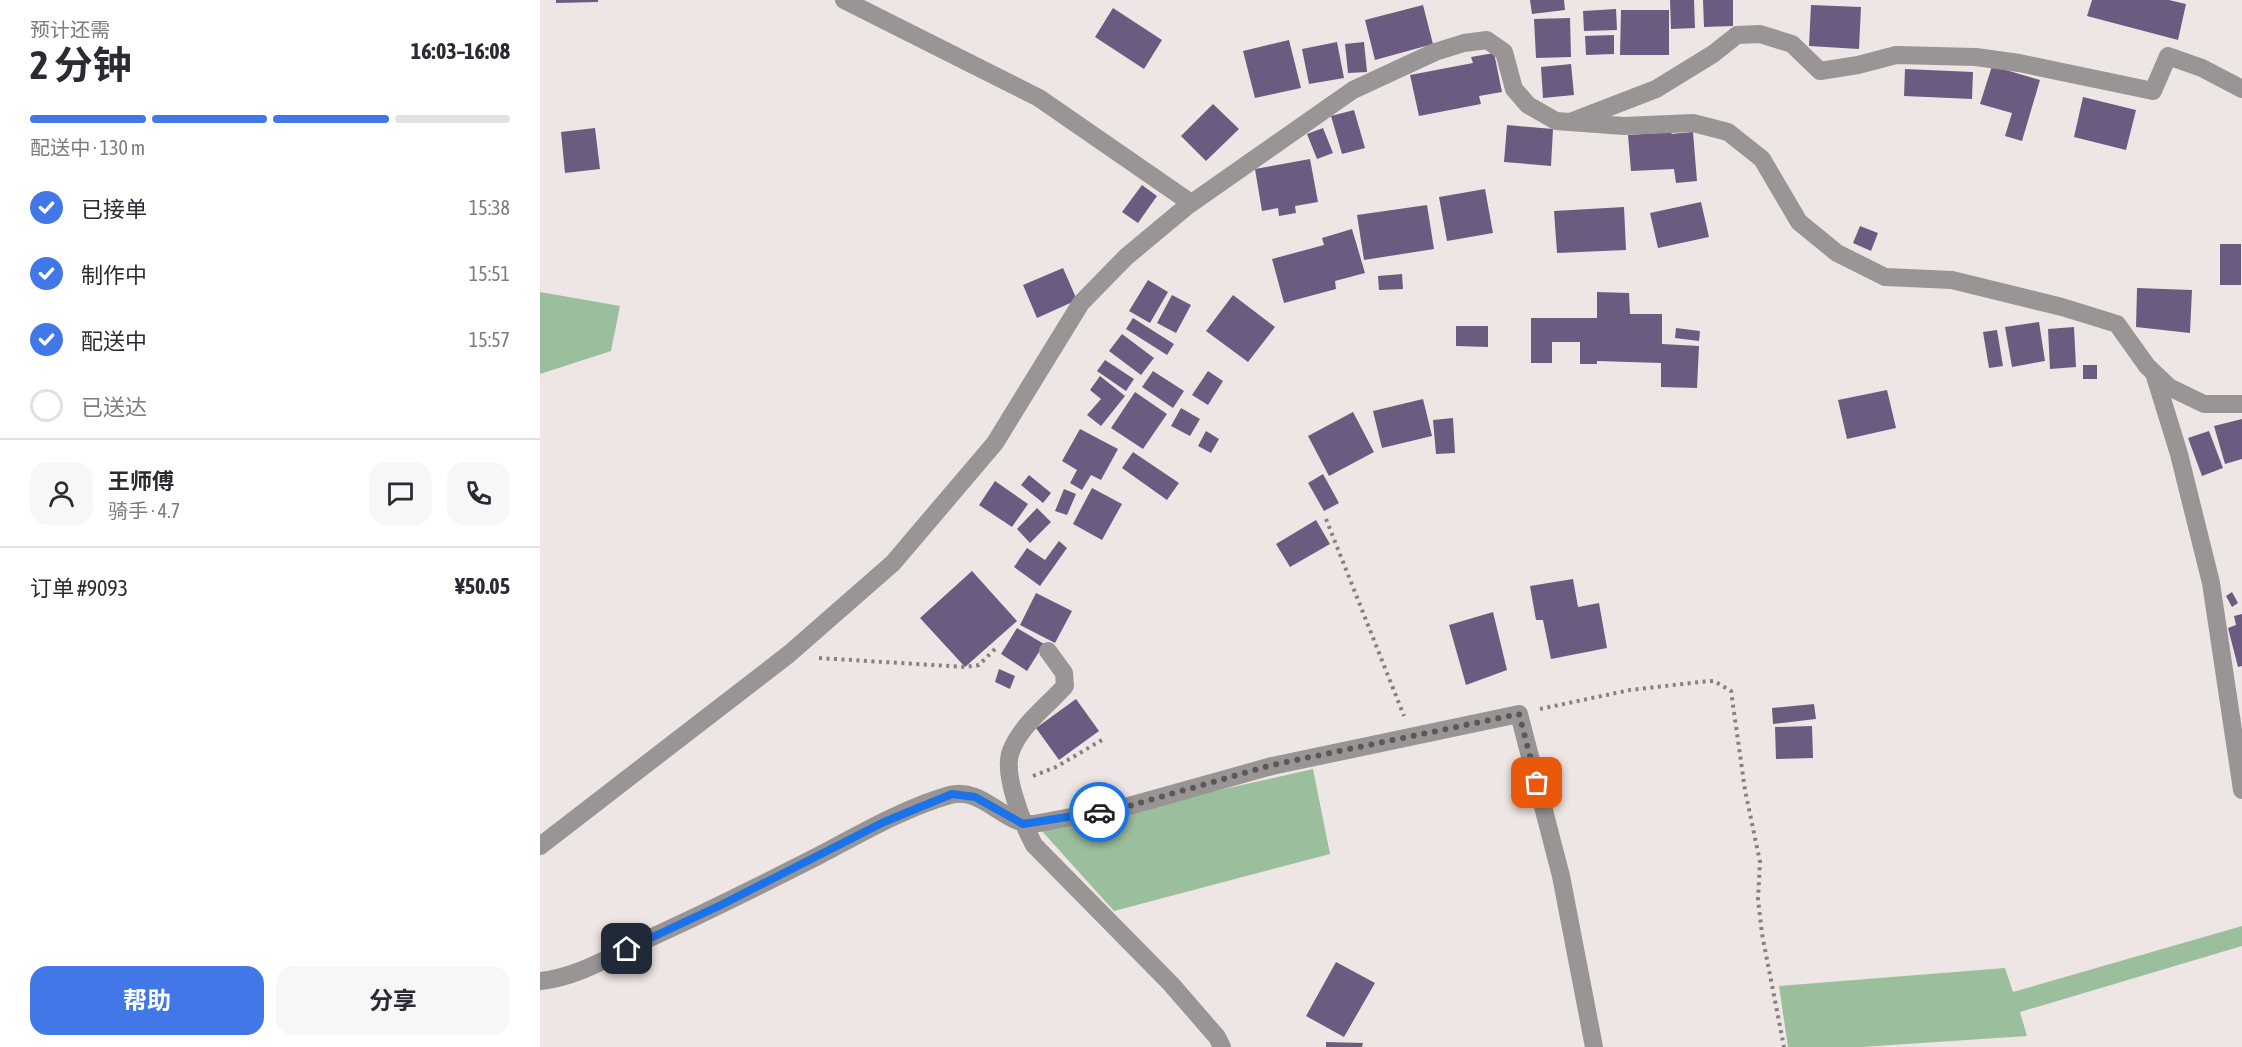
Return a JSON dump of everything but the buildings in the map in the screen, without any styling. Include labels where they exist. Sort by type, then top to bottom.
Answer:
[{"type":"street","points":[[844,0],[1039,98],[1191,203]]},
{"type":"street","points":[[1572,122],[1603,107],[1632,100],[1656,90],[1713,54],[1737,35],[1760,34],[1792,44],[1820,71],[1858,65],[1896,55],[1976,57],[2019,63],[2153,91],[2168,56],[2202,68],[2242,88]]},
{"type":"street","points":[[540,846],[789,654],[893,562],[994,443],[1081,303],[1126,257],[1191,203],[1353,90],[1435,52],[1464,43],[1487,40],[1504,52],[1514,89],[1528,105],[1556,121],[1624,126],[1693,123],[1728,132],[1762,159],[1799,222],[1837,253],[1885,277],[1952,280],[2062,307],[2117,324],[2153,372],[2169,387],[2204,404],[2242,404]]},
{"type":"street","points":[[2153,372],[2179,454],[2211,583],[2242,790]]},
{"type":"street","points":[[1048,651],[1064,673],[1065,686],[1025,728],[1011,750],[1008,765],[1023,824],[1034,845],[1171,984],[1217,1037],[1222,1047]]},
{"type":"street","points":[[540,981],[556,980],[608,958],[721,905],[884,822],[952,794],[975,797],[1023,824],[1129,806],[1272,765],[1519,714],[1561,876],[1594,1047]]},
{"type":"path","points":[[1326,519],[1412,737]]},
{"type":"path","points":[[789,654],[965,668],[979,665],[998,646]]},
{"type":"path","points":[[1519,714],[1630,690],[1700,682],[1714,681],[1731,691],[1745,790],[1760,862],[1758,899],[1762,934],[1784,1047]]},
{"type":"path","points":[[1013,785],[1056,767],[1102,740]]},
{"type":"green space","points":[[540,292],[620,306],[611,351],[540,374]]},
{"type":"green space","points":[[1313,769],[1330,854],[1114,911],[1041,830]]},
{"type":"green space","points":[[2242,926],[2242,946],[2020,1012],[2027,1036],[1862,1047],[1788,1047],[1779,986],[2005,968],[2013,992]]},
{"type":"way so far","points":[[1099,812],[1129,806],[1272,765],[1519,714],[1537,783]]},
{"type":"route","points":[[627,949],[721,905],[884,822],[952,794],[975,797],[1023,824],[1099,812]]}]
